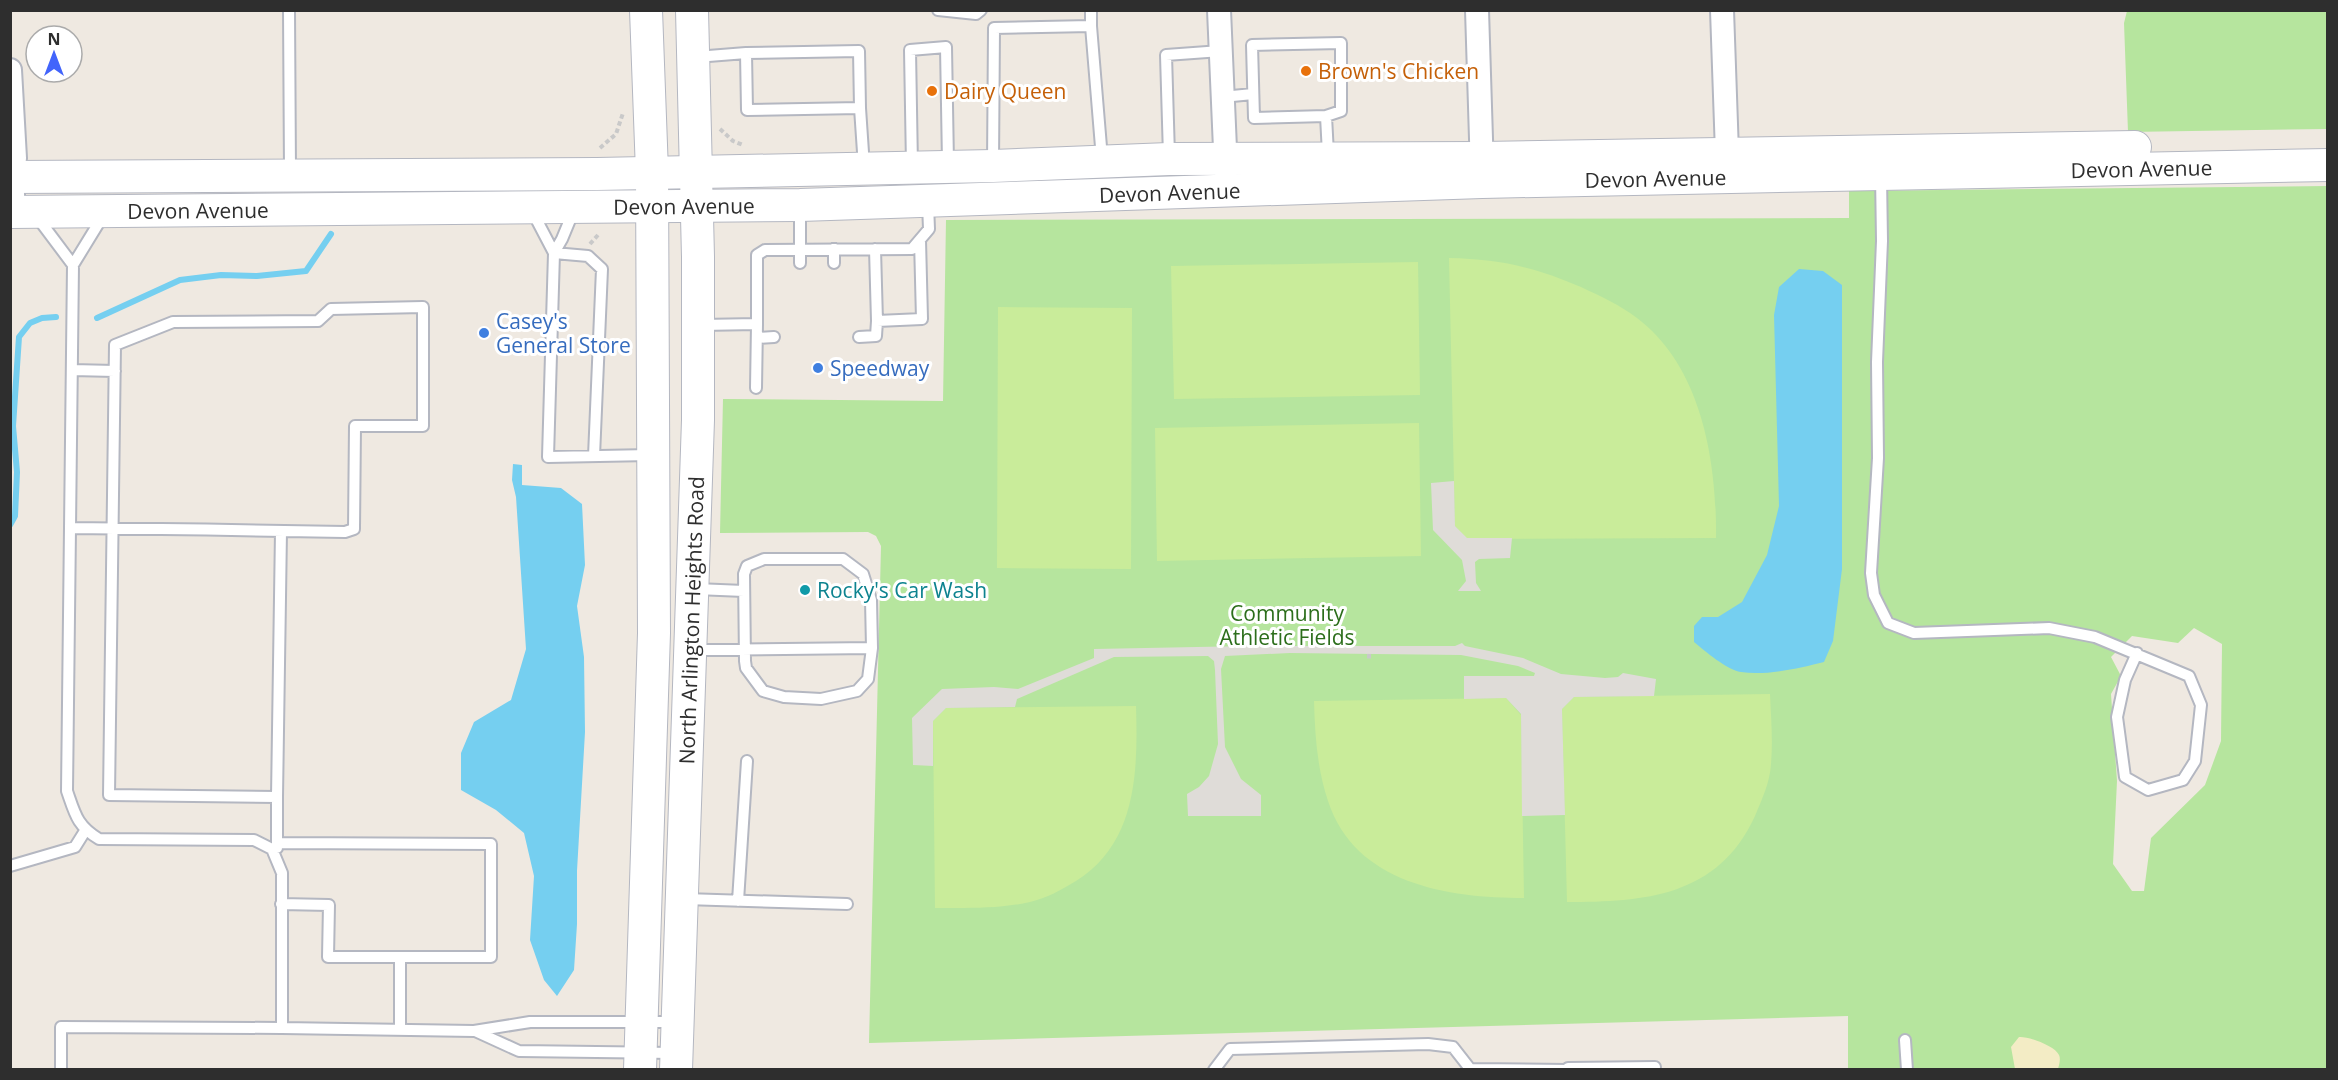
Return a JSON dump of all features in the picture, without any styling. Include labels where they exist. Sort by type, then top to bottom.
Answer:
[{"type":"main road","name":"North Arlington Heights Road","points":[[640,1048],[654,633],[652,172],[646,10]]},
{"type":"main road","name":"North Arlington Heights Road","points":[[676,1048],[697,467],[697,172],[692,10]]},
{"type":"main road","points":[[1881,164],[2328,144]]},
{"type":"main road","name":"Devon Avenue","points":[[11,177],[697,172],[864,168],[928,178],[1227,191],[1727,153],[1881,164]]},
{"type":"main road","name":"Devon Avenue","points":[[19,212],[800,205],[993,166],[1169,159],[1328,157],[1482,170],[1881,164],[2328,165]]},
{"type":"street","points":[[1478,10],[1482,170]]},
{"type":"street","points":[[1722,10],[1727,153]]},
{"type":"street","points":[[1221,11],[1222,97],[1227,191]]},
{"type":"street","points":[[10,70],[15,158],[11,177],[19,212]]},
{"type":"lane","points":[[288,10],[291,175]]},
{"type":"lane","points":[[938,10],[976,14],[981,10]]},
{"type":"lane","points":[[1091,10],[1102,162]]},
{"type":"lane","points":[[993,166],[994,28],[1091,26]]},
{"type":"lane","points":[[1341,43],[1341,111],[1326,116],[1254,118],[1252,45],[1341,43]]},
{"type":"lane","points":[[756,388],[757,255],[765,250],[912,249],[929,229],[928,178],[910,50],[946,46],[928,178]]},
{"type":"lane","points":[[694,57],[746,53],[859,51],[864,168]]},
{"type":"lane","points":[[1169,159],[1166,55],[1221,51]]},
{"type":"lane","points":[[746,53],[747,110],[860,108]]},
{"type":"lane","points":[[1222,97],[1253,94]]},
{"type":"lane","points":[[1326,116],[1328,157]]},
{"type":"lane","points":[[1881,164],[1882,241],[1877,362],[1878,458],[1871,573],[1874,595],[1888,622],[1914,633],[2049,628],[2095,637],[2137,653],[2189,675],[2201,705],[2195,761],[2183,780],[2148,790],[2126,777],[2117,717],[2125,680],[2137,653]]},
{"type":"lane","points":[[800,205],[800,263]]},
{"type":"lane","points":[[574,208],[554,253],[548,457],[653,455]]},
{"type":"lane","points":[[531,209],[554,253]]},
{"type":"lane","points":[[106,211],[73,265],[67,791],[76,816],[85,831],[99,839],[254,840],[272,849],[282,873],[282,1028]]},
{"type":"lane","points":[[19,212],[73,265]]},
{"type":"lane","points":[[877,321],[922,319],[920,240]]},
{"type":"lane","points":[[834,249],[834,263]]},
{"type":"lane","points":[[860,337],[876,336],[875,249]]},
{"type":"lane","points":[[554,253],[588,256],[602,269],[594,456]]},
{"type":"lane","points":[[70,528],[112,528],[281,531],[354,529],[355,426],[423,426],[423,307],[331,309],[318,321],[174,322],[116,345],[112,528],[109,795],[277,797]]},
{"type":"lane","points":[[697,325],[757,324]]},
{"type":"lane","points":[[757,338],[774,338]]},
{"type":"lane","points":[[72,370],[115,371]]},
{"type":"lane","points":[[277,861],[281,531]]},
{"type":"lane","points":[[764,559],[843,559],[863,574],[871,600],[872,648],[868,679],[857,691],[821,699],[784,698],[763,691],[746,668],[744,574],[747,566],[764,559]]},
{"type":"lane","points":[[691,589],[744,591]]},
{"type":"lane","points":[[690,650],[872,648]]},
{"type":"lane","points":[[738,901],[747,761]]},
{"type":"lane","points":[[10,866],[75,847],[85,831]]},
{"type":"lane","points":[[277,843],[491,844],[491,957],[328,957],[329,905],[281,904]]},
{"type":"lane","points":[[682,899],[847,904]]},
{"type":"lane","points":[[400,957],[400,1030]]},
{"type":"lane","points":[[61,1070],[61,1027],[474,1031],[530,1022],[640,1048],[676,1048]]},
{"type":"lane","points":[[474,1031],[519,1051],[676,1048]]},
{"type":"lane","points":[[1905,1040],[1907,1070]]},
{"type":"lane","points":[[1214,1070],[1230,1049],[1428,1044],[1453,1047],[1471,1070],[1655,1067]]},
{"type":"path","points":[[597,150],[616,134],[621,124],[624,107]]},
{"type":"path","points":[[718,126],[733,141],[750,146]]},
{"type":"path","points":[[590,245],[598,236]]},
{"type":"path","points":[[1369,654],[1369,661]]},
{"type":"green space","points":[[2127,11],[2327,11],[2327,129],[2128,132],[2124,23]]},
{"type":"green space","name":"Community Athletic Fields","points":[[2327,186],[2327,1069],[1848,1069],[1848,1016],[869,1043],[881,546],[876,536],[868,532],[720,533],[723,399],[943,401],[946,220],[1849,218],[1849,191]],"holes":[[[2194,628],[2222,644],[2221,741],[2205,785],[2151,838],[2144,891],[2132,891],[2113,864],[2117,781],[2111,694],[2121,676],[2111,657],[2132,636],[2178,643]]]},
{"type":"green space","points":[[1449,258],[1516,265],[1564,280],[1624,309],[1659,338],[1677,362],[1691,389],[1701,418],[1709,448],[1713,478],[1716,538],[1467,539],[1455,526]]},
{"type":"green space","points":[[1418,262],[1420,395],[1174,399],[1171,266]]},
{"type":"green space","points":[[998,307],[1132,308],[1131,569],[997,568]]},
{"type":"green space","points":[[1419,423],[1421,556],[1157,561],[1155,428]]},
{"type":"green space","points":[[1770,694],[1772,755],[1767,784],[1755,816],[1739,843],[1721,864],[1700,879],[1651,896],[1596,902],[1567,902],[1562,709],[1574,697]]},
{"type":"green space","points":[[1506,698],[1521,715],[1524,898],[1465,895],[1436,889],[1408,881],[1382,868],[1359,851],[1341,829],[1328,801],[1317,751],[1314,701]]},
{"type":"green space","points":[[1136,706],[1136,755],[1130,804],[1111,847],[1096,865],[1065,888],[1030,902],[994,907],[935,908],[933,721],[946,708]]},
{"type":"sand","points":[[2019,1037],[2041,1042],[2057,1052],[2060,1058],[2058,1069],[2015,1069],[2011,1047]]},
{"type":"shaded area","points":[[1454,481],[1455,526],[1467,538],[1512,538],[1510,558],[1479,559],[1475,562],[1476,583],[1481,591],[1458,591],[1466,581],[1462,560],[1433,530],[1431,483]]},
{"type":"shaded area","points":[[1462,643],[1465,646],[1523,658],[1561,674],[1605,678],[1618,677],[1623,673],[1656,679],[1654,696],[1574,697],[1562,709],[1565,815],[1522,816],[1521,714],[1506,698],[1464,699],[1464,676],[1534,676],[1535,673],[1518,666],[1461,655],[1290,653],[1225,656],[1221,669],[1225,747],[1241,779],[1261,795],[1261,816],[1188,816],[1187,794],[1199,787],[1209,776],[1218,744],[1214,661],[1208,656],[1114,657],[1017,699],[1015,707],[946,708],[933,721],[933,766],[913,765],[912,718],[942,689],[994,687],[1018,689],[1094,658],[1094,649],[1455,646]]},
{"type":"water","points":[[1799,269],[1823,271],[1842,285],[1842,569],[1833,641],[1824,662],[1772,672],[1741,672],[1723,664],[1694,642],[1694,626],[1702,617],[1718,617],[1742,602],[1767,555],[1779,506],[1774,315],[1779,287]]},
{"type":"water","points":[[513,464],[522,465],[522,485],[561,488],[582,504],[585,565],[577,606],[584,657],[585,732],[577,871],[577,924],[574,970],[557,996],[544,980],[530,940],[534,876],[524,833],[496,810],[461,790],[461,753],[474,722],[511,700],[526,649],[516,497],[512,480]]},
{"type":"waterway","points":[[97,318],[180,280],[221,275],[257,276],[306,271],[331,234]]},
{"type":"waterway","points":[[10,525],[15,516],[17,472],[13,426],[19,337],[30,323],[42,318],[56,317]]},
{"type":"place","name":"Brown's Chicken","points":[[1306,71]]},
{"type":"place","name":"Dairy Queen","points":[[932,91]]},
{"type":"place","name":"Casey's General Store","points":[[484,333]]},
{"type":"place","name":"Speedway","points":[[818,368]]},
{"type":"place","name":"Rocky's Car Wash","points":[[805,590]]}]
